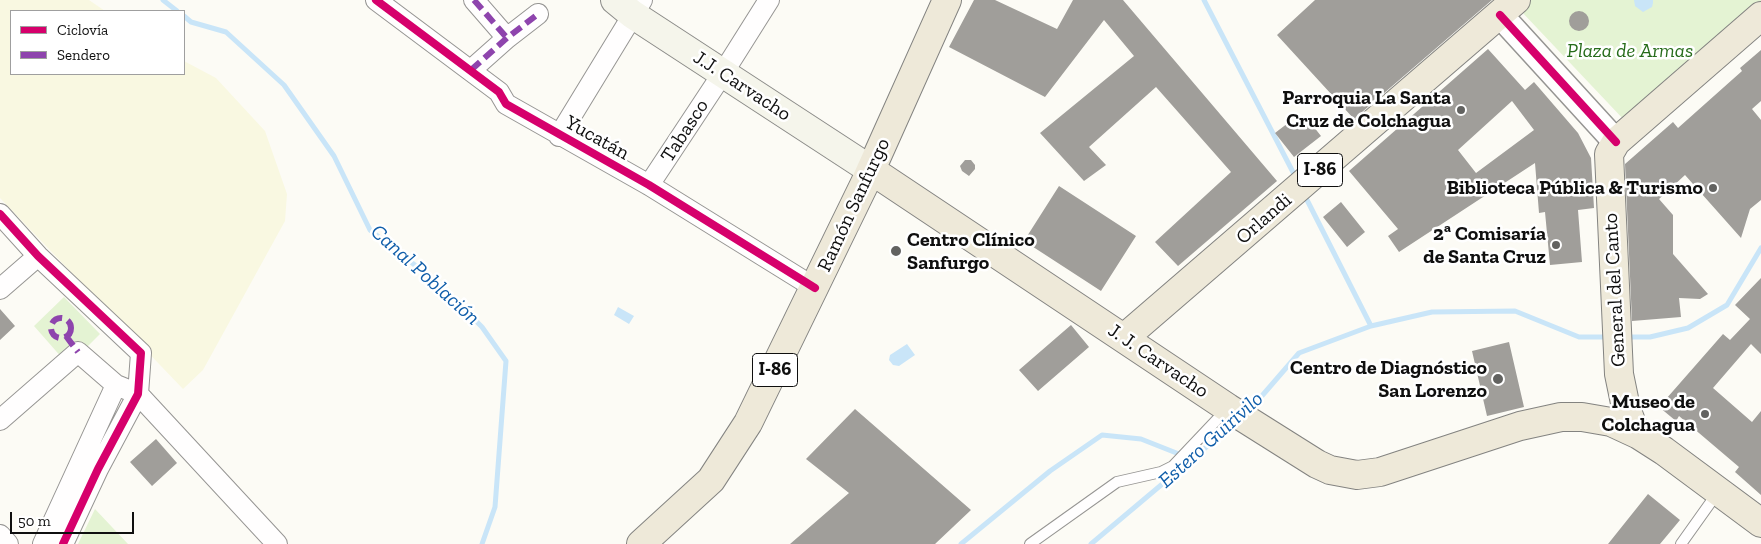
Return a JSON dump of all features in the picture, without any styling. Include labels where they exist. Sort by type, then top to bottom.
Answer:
[{"type":"main road","name":"Ramón Sanfurgo","points":[[642,544],[712,480],[748,423],[871,170],[947,0]]},
{"type":"main road","name":"J.J. Carvacho","points":[[630,5],[723,73],[871,170]]},
{"type":"main road","name":"Orlandi","points":[[1124,338],[1508,8]]},
{"type":"main road","points":[[1616,142],[1761,16]]},
{"type":"main road","name":"General del Canto","points":[[1616,142],[1609,154],[1619,374],[1630,418],[1639,436]]},
{"type":"main road","name":"J. J. Carvacho","points":[[871,170],[1231,410],[1330,470],[1343,473],[1368,474],[1520,426],[1561,417],[1582,417],[1611,422],[1639,436],[1664,451],[1761,522]]},
{"type":"main road","points":[[1582,417],[1598,408],[1611,397],[1618,384],[1619,374]]},
{"type":"street","name":"Yucatán","points":[[376,0],[499,92],[506,104],[559,136],[649,185],[815,288]]},
{"type":"street","points":[[474,0],[507,38]]},
{"type":"street","name":"Tabasco","points":[[649,185],[769,0]]},
{"type":"street","points":[[559,136],[630,5]]},
{"type":"street","points":[[1508,8],[1616,142]]},
{"type":"street","points":[[471,70],[538,14]]},
{"type":"street","points":[[0,214],[38,256],[141,353],[138,394],[98,469],[64,544]]},
{"type":"street","points":[[0,289],[38,256]]},
{"type":"street","points":[[0,420],[78,352],[116,385],[138,394],[277,544]]},
{"type":"street","points":[[43,544],[116,385]]},
{"type":"street","points":[[0,535],[8,544]]},
{"type":"lane","points":[[1030,544],[1117,482],[1161,472],[1173,466],[1231,410]]},
{"type":"lane","points":[[1680,544],[1718,491]]},
{"type":"green space","points":[[0,0],[89,0],[104,10],[10,10],[10,75],[185,75],[185,62],[216,78],[265,131],[287,194],[285,221],[203,370],[183,389],[0,198]]},
{"type":"green space","name":"Plaza de Armas","points":[[1531,0],[1761,0],[1761,3],[1626,122],[1520,10]]},
{"type":"green space","points":[[64,297],[100,334],[84,350],[63,359],[34,326]]},
{"type":"green space","points":[[95,509],[128,544],[78,544]]},
{"type":"water","points":[[1634,0],[1653,0],[1652,7],[1643,12],[1635,6]]},
{"type":"water","points":[[618,307],[634,316],[629,324],[614,315]]},
{"type":"water","points":[[907,344],[915,355],[899,366],[893,365],[889,360],[890,355]]},
{"type":"building","points":[[974,0],[995,0],[1057,29],[1073,0],[1123,0],[1277,181],[1178,266],[1155,242],[1231,172],[1156,87],[1089,147],[1106,165],[1084,181],[1040,133],[1134,56],[1104,20],[1045,97],[949,47]]},
{"type":"building","points":[[1315,0],[1492,0],[1354,119],[1277,35]]},
{"type":"building","points":[[1579,11],[1586,14],[1589,21],[1586,28],[1579,31],[1572,28],[1569,21],[1572,14]]},
{"type":"building","points":[[1488,49],[1525,90],[1534,82],[1578,133],[1591,158],[1594,208],[1578,210],[1582,262],[1550,265],[1545,212],[1539,213],[1535,163],[1399,252],[1388,236],[1398,229],[1349,171]],"holes":[[[1512,101],[1534,130],[1476,173],[1458,150]]]},
{"type":"building","points":[[1761,50],[1761,101],[1752,109],[1761,120],[1761,200],[1750,209],[1741,238],[1685,175],[1659,199],[1673,215],[1673,254],[1708,294],[1700,299],[1679,298],[1681,317],[1632,321],[1625,164],[1673,122],[1678,128],[1742,71],[1740,68]]},
{"type":"building","points":[[1306,117],[1321,136],[1294,157],[1275,133],[1288,123],[1292,129]]},
{"type":"building","points":[[965,160],[971,160],[975,165],[975,169],[969,176],[962,171],[960,166]]},
{"type":"building","points":[[1059,186],[1136,236],[1101,291],[1024,241]]},
{"type":"building","points":[[1341,202],[1365,232],[1347,247],[1323,217]]},
{"type":"building","name":"Museo de Colchagua","points":[[1761,278],[1761,354],[1751,344],[1713,388],[1752,422],[1761,411],[1761,495],[1735,472],[1739,467],[1679,416],[1676,421],[1659,407],[1723,334],[1730,340],[1750,319],[1735,305]]},
{"type":"building","points":[[0,309],[15,326],[0,340]]},
{"type":"building","points":[[1071,325],[1089,347],[1038,391],[1019,370]]},
{"type":"building","name":"Centro de Diagnóstico San Lorenzo","points":[[1509,342],[1524,407],[1487,416],[1472,351]]},
{"type":"building","points":[[855,409],[971,510],[935,544],[790,544],[849,493],[806,459]]},
{"type":"building","points":[[156,439],[177,463],[152,486],[130,462]]},
{"type":"building","points":[[1648,494],[1680,520],[1660,544],[1608,544]]},
{"type":"waterway","name":"Canal Población","points":[[163,0],[176,10]]},
{"type":"waterway","points":[[1204,0],[1296,178]]},
{"type":"waterway","name":"Canal Población","points":[[185,17],[191,22],[226,32],[284,85],[334,156],[370,230],[439,284],[482,327],[506,361],[495,507],[482,544]]},
{"type":"waterway","points":[[1305,196],[1371,326]]},
{"type":"waterway","name":"Estero Guirivilo","points":[[1625,337],[1650,337],[1688,328],[1727,305],[1761,248]]},
{"type":"waterway","name":"Estero Guirivilo","points":[[1248,412],[1299,353],[1371,326],[1432,312],[1515,311],[1579,337],[1609,337]]},
{"type":"waterway","name":"Estero Guirivilo","points":[[1091,544],[1236,422]]},
{"type":"waterway","points":[[961,544],[1050,471],[1102,435],[1141,439],[1184,456]]},
{"type":"marked path","points":[[474,0],[507,38]]},
{"type":"marked path","points":[[471,70],[538,14]]},
{"type":"marked path","points":[[61,318],[68,321],[71,328],[68,335],[61,338],[54,335],[51,328],[54,321],[61,318]]},
{"type":"marked path","points":[[66,336],[78,352]]},
{"type":"cycle path","points":[[376,0],[499,92],[506,104],[649,185],[815,288]]},
{"type":"cycle path","points":[[1500,15],[1616,142]]},
{"type":"cycle path","points":[[0,214],[38,256],[141,353],[138,394],[98,469],[63,544]]},
{"type":"place","name":"Parroquia La Santa Cruz de Colchagua","points":[[1461,110]]},
{"type":"place","name":"Biblioteca Pública & Turismo","points":[[1713,188]]},
{"type":"place","name":"2ª Comisaría de Santa Cruz","points":[[1556,245]]},
{"type":"place","name":"Centro Clínico Sanfurgo","points":[[896,251]]},
{"type":"place","name":"Centro de Diagnóstico San Lorenzo","points":[[1498,379]]},
{"type":"place","name":"Museo de Colchagua","points":[[1705,414]]}]
